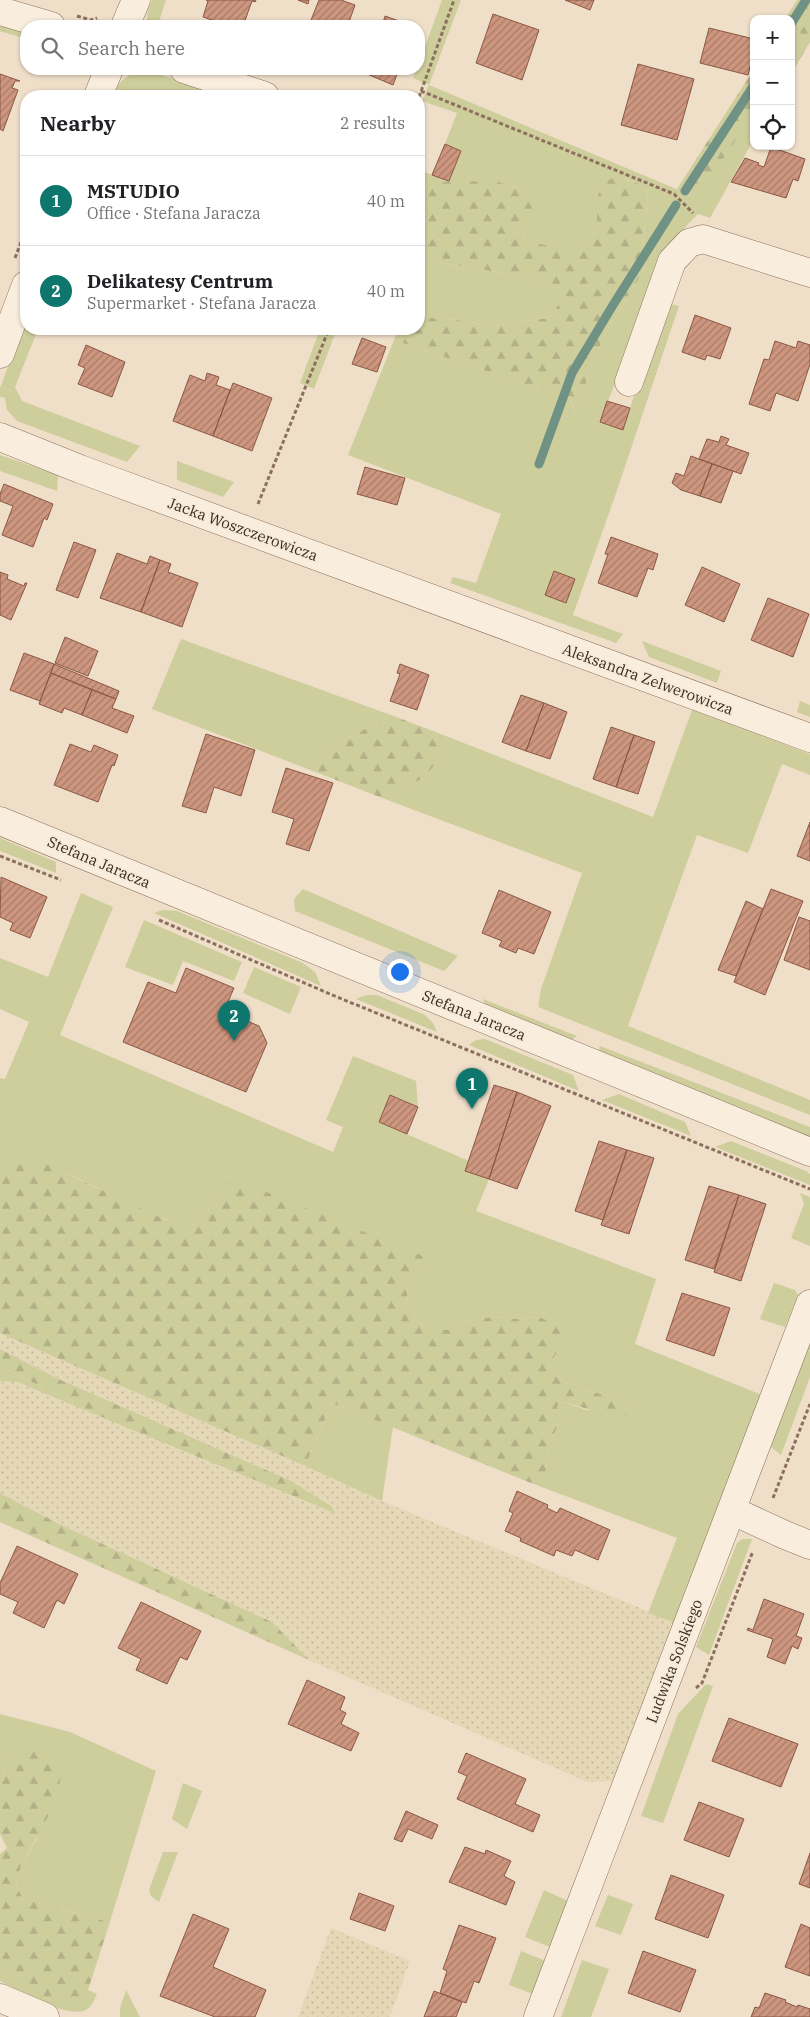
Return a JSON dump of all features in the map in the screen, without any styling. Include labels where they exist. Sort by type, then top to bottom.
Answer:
[{"type":"street","points":[[128,20],[136,0]]},
{"type":"street","points":[[0,11],[31,20]]},
{"type":"street","points":[[100,90],[107,75]]},
{"type":"street","points":[[202,75],[247,90]]},
{"type":"street","points":[[629,382],[672,261],[689,243],[704,239],[810,273]]},
{"type":"street","points":[[0,354],[20,301]]},
{"type":"street","name":"Jacka Woszczerowicza","points":[[0,437],[80,469],[487,618]]},
{"type":"street","name":"Aleksandra Zelwerowicza","points":[[487,618],[810,738]]},
{"type":"street","name":"Stefana Jaracza","points":[[0,820],[810,1152]]},
{"type":"street","name":"Ludwika Solskiego","points":[[538,2017],[620,1800],[733,1511],[810,1304]]},
{"type":"street","points":[[733,1511],[810,1545]]},
{"type":"street","points":[[0,1998],[46,2017]]},
{"type":"path","points":[[421,90],[454,0]]},
{"type":"path","points":[[425,93],[674,194],[692,212],[704,239]]},
{"type":"path","points":[[247,530],[327,335]]},
{"type":"path","points":[[0,856],[70,883]]},
{"type":"path","points":[[158,919],[345,1001],[810,1189]]},
{"type":"path","points":[[763,1525],[810,1404]]},
{"type":"shaded area","points":[[0,1333],[382,1501],[676,1623],[615,1781],[587,1782],[309,1660],[272,1622],[57,1523],[0,1493],[0,1381],[18,1382],[335,1512],[0,1349]]},
{"type":"shaded area","points":[[331,1928],[410,1961],[390,2017],[298,2017]]},
{"type":"green space","points":[[152,0],[166,0],[160,20],[147,20]]},
{"type":"green space","points":[[442,0],[461,0],[429,85],[413,78],[414,75],[425,75],[425,47]]},
{"type":"green space","points":[[797,0],[810,0],[810,42],[795,67],[795,15],[788,15]]},
{"type":"green space","points":[[0,21],[20,26],[20,37],[0,31]]},
{"type":"green space","points":[[130,75],[162,75],[207,90],[116,90],[125,78]]},
{"type":"green space","points":[[750,75],[750,118],[701,193],[693,196],[677,189]]},
{"type":"green space","points":[[429,85],[693,196],[750,118],[750,146],[710,218],[698,214],[688,224],[665,258],[600,421],[623,429],[665,303],[679,306],[573,615],[623,634],[616,643],[450,583],[453,577],[476,583],[501,514],[348,455],[394,340],[545,391],[549,386],[561,390],[568,396],[576,415],[590,369],[606,332],[646,267],[643,245],[648,192],[638,184],[628,180],[617,179],[604,182],[597,198],[597,224],[588,243],[571,253],[526,240],[521,226],[521,189],[499,182],[425,187],[425,172],[449,181],[461,151],[445,144],[457,113],[425,102],[425,94]]},
{"type":"green space","points":[[618,177],[637,183],[648,192],[643,245],[646,267],[606,332],[590,369],[576,416],[568,397],[561,390],[549,386],[545,391],[394,340],[396,335],[425,335],[425,317],[496,326],[550,318],[558,305],[558,290],[533,278],[425,260],[425,187],[449,181],[499,182],[521,189],[532,208],[521,226],[526,240],[571,252],[588,243],[597,224],[597,198],[604,181]]},
{"type":"green space","points":[[425,260],[533,278],[558,290],[558,305],[550,318],[496,326],[425,317]]},
{"type":"green space","points":[[20,335],[36,335],[15,387],[22,401],[140,446],[127,462],[17,421],[7,410],[5,398],[0,397],[0,388]]},
{"type":"green space","points":[[318,335],[335,335],[314,389],[300,383]]},
{"type":"green space","points":[[0,455],[58,475],[57,491],[0,471]]},
{"type":"green space","points":[[177,461],[234,482],[223,497],[177,480]]},
{"type":"green space","points":[[181,639],[391,715],[324,751],[317,764],[318,773],[152,709]]},
{"type":"green space","points":[[642,641],[721,671],[717,683],[649,657]]},
{"type":"green space","points":[[800,701],[810,705],[810,717],[797,712]]},
{"type":"green space","points":[[692,710],[810,754],[810,775],[782,764],[748,853],[697,835],[628,1026],[810,1100],[810,1115],[538,1007],[541,989],[582,873],[390,801],[405,786],[423,779],[438,761],[446,736],[653,817]]},
{"type":"green space","points":[[391,715],[446,736],[438,761],[423,779],[405,786],[390,801],[318,773],[317,764],[324,751]]},
{"type":"green space","points":[[0,838],[56,862],[56,873],[0,851]]},
{"type":"green space","points":[[303,889],[458,956],[444,971],[295,911],[294,899]]},
{"type":"green space","points":[[81,893],[113,907],[60,1035],[333,1152],[343,1127],[326,1120],[353,1056],[416,1081],[418,1107],[391,1095],[379,1122],[469,1161],[465,1171],[489,1179],[476,1211],[656,1279],[635,1344],[762,1395],[676,1623],[648,1613],[677,1538],[531,1483],[546,1473],[548,1446],[561,1420],[557,1406],[563,1402],[587,1410],[629,1403],[579,1387],[560,1379],[552,1373],[552,1361],[558,1350],[539,1317],[516,1319],[491,1317],[468,1321],[456,1330],[432,1330],[417,1321],[408,1302],[406,1285],[413,1273],[434,1261],[221,1188],[209,1210],[196,1225],[184,1224],[145,1211],[65,1173],[22,1161],[0,1160],[0,1078],[5,1079],[29,1022],[0,1009],[0,958],[48,977]]},
{"type":"green space","points":[[163,910],[177,911],[303,963],[315,972],[321,986],[154,913]]},
{"type":"green space","points":[[144,920],[242,962],[234,981],[183,961],[173,985],[125,967]]},
{"type":"green space","points":[[254,967],[301,987],[290,1014],[243,993]]},
{"type":"green space","points":[[366,995],[377,995],[425,1015],[433,1023],[437,1032],[356,999]]},
{"type":"green space","points":[[483,999],[577,1036],[571,1040],[486,1006]]},
{"type":"green space","points":[[485,1039],[573,1075],[579,1091],[469,1045],[476,1040]]},
{"type":"green space","points":[[600,1046],[810,1127],[810,1138],[598,1052]]},
{"type":"green space","points":[[619,1094],[685,1122],[691,1136],[602,1100]]},
{"type":"green space","points":[[731,1141],[806,1171],[810,1174],[810,1185],[715,1147]]},
{"type":"green space","points":[[14,1159],[48,1165],[166,1220],[196,1225],[209,1210],[221,1187],[237,1180],[435,1261],[413,1273],[406,1285],[408,1302],[417,1321],[432,1330],[456,1330],[468,1321],[491,1317],[516,1319],[539,1317],[555,1324],[560,1333],[558,1350],[552,1361],[552,1373],[560,1379],[579,1387],[629,1403],[630,1414],[616,1417],[563,1402],[557,1406],[561,1420],[548,1446],[546,1473],[531,1483],[332,1403],[305,1466],[0,1333],[0,1160]]},
{"type":"green space","points":[[800,1193],[810,1197],[810,1246],[791,1238],[804,1204]]},
{"type":"green space","points":[[774,1283],[795,1290],[798,1295],[785,1327],[760,1319]]},
{"type":"green space","points":[[810,1341],[810,1377],[781,1455],[771,1447]]},
{"type":"green space","points":[[0,1349],[63,1381],[291,1481],[331,1506],[335,1513],[106,1419],[0,1366]]},
{"type":"green space","points":[[0,1366],[106,1419],[18,1382],[0,1381]]},
{"type":"green space","points":[[332,1403],[393,1427],[382,1501],[305,1466]]},
{"type":"green space","points":[[0,1493],[57,1523],[272,1622],[309,1660],[0,1522]]},
{"type":"green space","points":[[742,1539],[752,1539],[709,1655],[696,1647],[737,1543]]},
{"type":"green space","points":[[706,1684],[713,1686],[663,1823],[641,1816],[678,1714]]},
{"type":"green space","points":[[0,1714],[70,1732],[156,1771],[109,1925],[102,1920],[23,1899],[16,1885],[21,1866],[37,1838],[55,1753],[20,1749],[6,1764],[0,1786]]},
{"type":"green space","points":[[20,1748],[55,1752],[62,1768],[57,1800],[21,1866],[16,1885],[23,1899],[102,1920],[109,1925],[88,1990],[81,2004],[59,2002],[49,1998],[0,1971],[0,1854],[7,1848],[0,1834],[0,1786],[6,1764]]},
{"type":"green space","points":[[183,1783],[202,1791],[187,1829],[172,1819]]},
{"type":"green space","points":[[163,1852],[178,1852],[159,1902],[151,1896],[149,1890]]},
{"type":"green space","points":[[544,1890],[568,1901],[550,1947],[525,1937]]},
{"type":"green space","points":[[608,1895],[633,1904],[621,1935],[595,1926]]},
{"type":"green space","points":[[521,1951],[546,1961],[533,1994],[509,1985]]},
{"type":"green space","points":[[582,1960],[609,1969],[591,2017],[561,2017]]},
{"type":"green space","points":[[0,1971],[49,1998],[81,2004],[88,1990],[97,1994],[92,2004],[86,2010],[75,2012],[65,2010],[41,2002],[0,1981]]},
{"type":"green space","points":[[126,1990],[140,2017],[120,2017],[120,2008]]},
{"type":"building","points":[[206,0],[256,0],[255,2],[252,1],[245,20],[212,20],[203,17],[208,1]]},
{"type":"building","points":[[298,0],[309,0],[308,4]]},
{"type":"building","points":[[319,0],[341,0],[355,5],[350,20],[311,20]]},
{"type":"building","points":[[565,0],[594,0],[590,10]]},
{"type":"building","points":[[493,14],[539,30],[522,80],[476,63]]},
{"type":"building","points":[[385,16],[396,20],[384,20]]},
{"type":"building","points":[[709,28],[750,38],[750,67],[748,75],[700,63]]},
{"type":"building","points":[[638,64],[694,79],[677,140],[621,125]]},
{"type":"building","points":[[0,74],[20,81],[15,81],[12,88],[18,90],[3,131],[0,129]]},
{"type":"building","points":[[369,75],[397,75],[393,85]]},
{"type":"building","points":[[445,144],[461,151],[449,181],[432,175]]},
{"type":"building","points":[[770,150],[780,150],[805,159],[798,181],[793,179],[786,198],[731,182],[745,158],[764,167]]},
{"type":"building","points":[[695,315],[731,328],[720,359],[707,355],[705,360],[682,352]]},
{"type":"building","points":[[362,338],[386,347],[377,372],[352,364]]},
{"type":"building","points":[[775,341],[796,348],[798,341],[810,345],[810,364],[798,401],[776,393],[770,411],[749,404],[764,359],[769,360]]},
{"type":"building","points":[[86,345],[125,362],[112,397],[78,384],[85,368],[78,365]]},
{"type":"building","points":[[207,373],[219,377],[216,385],[230,390],[213,436],[173,421],[190,375],[205,381]]},
{"type":"building","points":[[233,383],[272,398],[252,451],[213,436]]},
{"type":"building","points":[[607,401],[630,408],[623,430],[600,422]]},
{"type":"building","points":[[721,436],[729,439],[726,445],[749,453],[741,474],[699,459],[707,439],[719,442]]},
{"type":"building","points":[[691,456],[712,464],[700,496],[681,490],[672,483],[676,473],[684,476]]},
{"type":"building","points":[[712,464],[733,471],[721,503],[700,496]]},
{"type":"building","points":[[365,467],[405,478],[397,505],[357,494]]},
{"type":"building","points":[[4,484],[53,504],[47,520],[44,518],[33,547],[2,535],[13,506],[0,501],[0,494]]},
{"type":"building","points":[[611,537],[658,554],[653,570],[648,568],[637,597],[598,583],[608,554],[605,554]]},
{"type":"building","points":[[74,542],[96,550],[78,598],[56,590]]},
{"type":"building","points":[[117,553],[147,564],[150,556],[160,560],[141,612],[100,598]]},
{"type":"building","points":[[160,560],[171,564],[168,572],[198,583],[182,627],[141,612]]},
{"type":"building","points":[[702,567],[740,584],[724,622],[685,605]]},
{"type":"building","points":[[554,571],[575,579],[566,603],[545,595]]},
{"type":"building","points":[[0,572],[8,575],[7,579],[24,586],[27,583],[11,620],[0,615]]},
{"type":"building","points":[[768,598],[809,614],[793,657],[751,640]]},
{"type":"building","points":[[65,637],[98,651],[88,676],[55,663]]},
{"type":"building","points":[[24,653],[54,664],[40,701],[10,690]]},
{"type":"building","points":[[54,664],[119,691],[116,699],[51,673]]},
{"type":"building","points":[[400,664],[429,675],[417,710],[390,701],[400,674],[397,673]]},
{"type":"building","points":[[51,673],[92,690],[82,715],[64,708],[62,713],[39,704]]},
{"type":"building","points":[[92,690],[116,699],[112,708],[134,716],[127,733],[82,715]]},
{"type":"building","points":[[521,695],[544,703],[526,751],[502,742]]},
{"type":"building","points":[[544,703],[567,712],[550,759],[526,751]]},
{"type":"building","points":[[611,727],[634,735],[616,787],[593,779]]},
{"type":"building","points":[[206,734],[255,750],[241,796],[214,787],[206,813],[182,806]]},
{"type":"building","points":[[634,735],[655,742],[638,794],[616,787]]},
{"type":"building","points":[[70,744],[91,752],[94,745],[118,755],[114,766],[112,765],[98,802],[54,785]]},
{"type":"building","points":[[286,768],[333,783],[309,851],[286,844],[294,819],[272,812]]},
{"type":"building","points":[[810,822],[810,861],[797,856]]},
{"type":"building","points":[[1,877],[47,897],[30,938],[10,930],[13,923],[0,917]]},
{"type":"building","points":[[771,889],[803,901],[765,995],[734,982]]},
{"type":"building","points":[[499,890],[551,912],[534,954],[518,948],[516,953],[499,946],[502,941],[482,933]]},
{"type":"building","points":[[746,901],[763,909],[736,976],[718,970]]},
{"type":"building","points":[[799,917],[810,921],[810,970],[784,960]]},
{"type":"building","points":[[186,968],[234,988],[224,1011],[259,1026],[267,1043],[246,1092],[123,1042],[148,982],[176,993]]},
{"type":"building","points":[[494,1085],[517,1092],[489,1179],[465,1171]]},
{"type":"building","points":[[517,1092],[551,1106],[517,1189],[489,1179]]},
{"type":"building","points":[[390,1095],[418,1107],[407,1134],[379,1122]]},
{"type":"building","points":[[599,1141],[627,1150],[603,1220],[575,1211]]},
{"type":"building","points":[[627,1150],[654,1158],[629,1234],[601,1225]]},
{"type":"building","points":[[709,1186],[739,1195],[714,1269],[685,1260]]},
{"type":"building","points":[[739,1195],[766,1204],[741,1281],[714,1272]]},
{"type":"building","points":[[682,1293],[730,1308],[714,1356],[666,1340]]},
{"type":"building","points":[[517,1491],[548,1505],[547,1508],[557,1513],[560,1508],[610,1530],[598,1560],[575,1550],[572,1556],[556,1550],[554,1556],[520,1541],[521,1538],[505,1531],[513,1513],[509,1511]]},
{"type":"building","points":[[17,1546],[78,1574],[64,1604],[57,1600],[44,1628],[13,1613],[18,1602],[0,1594],[0,1583]]},
{"type":"building","points":[[764,1599],[804,1614],[796,1636],[802,1638],[798,1649],[792,1646],[785,1664],[767,1657],[773,1639],[747,1630],[748,1628],[753,1630]]},
{"type":"building","points":[[141,1602],[201,1631],[187,1660],[180,1657],[167,1684],[136,1670],[141,1659],[118,1648]]},
{"type":"building","points":[[307,1680],[345,1697],[340,1710],[346,1713],[341,1724],[359,1733],[351,1751],[288,1724]]},
{"type":"building","points":[[729,1718],[798,1744],[781,1787],[712,1761]]},
{"type":"building","points":[[466,1753],[526,1779],[515,1804],[540,1815],[533,1832],[457,1799],[467,1776],[458,1772]]},
{"type":"building","points":[[699,1802],[744,1819],[729,1857],[684,1840]]},
{"type":"building","points":[[406,1811],[438,1825],[432,1839],[408,1829],[402,1842],[394,1839]]},
{"type":"building","points":[[465,1847],[485,1854],[486,1850],[511,1861],[504,1876],[515,1882],[506,1905],[449,1882]]},
{"type":"building","points":[[810,1853],[810,1888],[799,1884]]},
{"type":"building","points":[[671,1875],[724,1895],[708,1938],[655,1919]]},
{"type":"building","points":[[359,1893],[394,1906],[385,1931],[350,1919]]},
{"type":"building","points":[[193,1914],[229,1929],[213,1967],[266,1990],[255,2017],[215,2017],[160,1996]]},
{"type":"building","points":[[801,1924],[810,1928],[810,1976],[785,1967]]},
{"type":"building","points":[[459,1925],[496,1938],[479,1983],[474,1981],[466,2003],[440,1993],[447,1971],[443,1969]]},
{"type":"building","points":[[643,1951],[696,1970],[680,2012],[628,1993]]},
{"type":"building","points":[[434,1991],[462,2002],[456,2017],[424,2017]]},
{"type":"building","points":[[765,1993],[786,2000],[785,2002],[797,2007],[798,2005],[810,2009],[810,2017],[751,2017],[755,2007],[759,2008]]},
{"type":"waterway","points":[[795,18],[806,0]]},
{"type":"waterway","points":[[685,191],[750,91]]},
{"type":"waterway","points":[[539,464],[572,373],[676,205]]},
{"type":"place","name":"Delikatesy Centrum","points":[[234,1041]]},
{"type":"place","name":"MSTUDIO","points":[[472,1109]]}]
